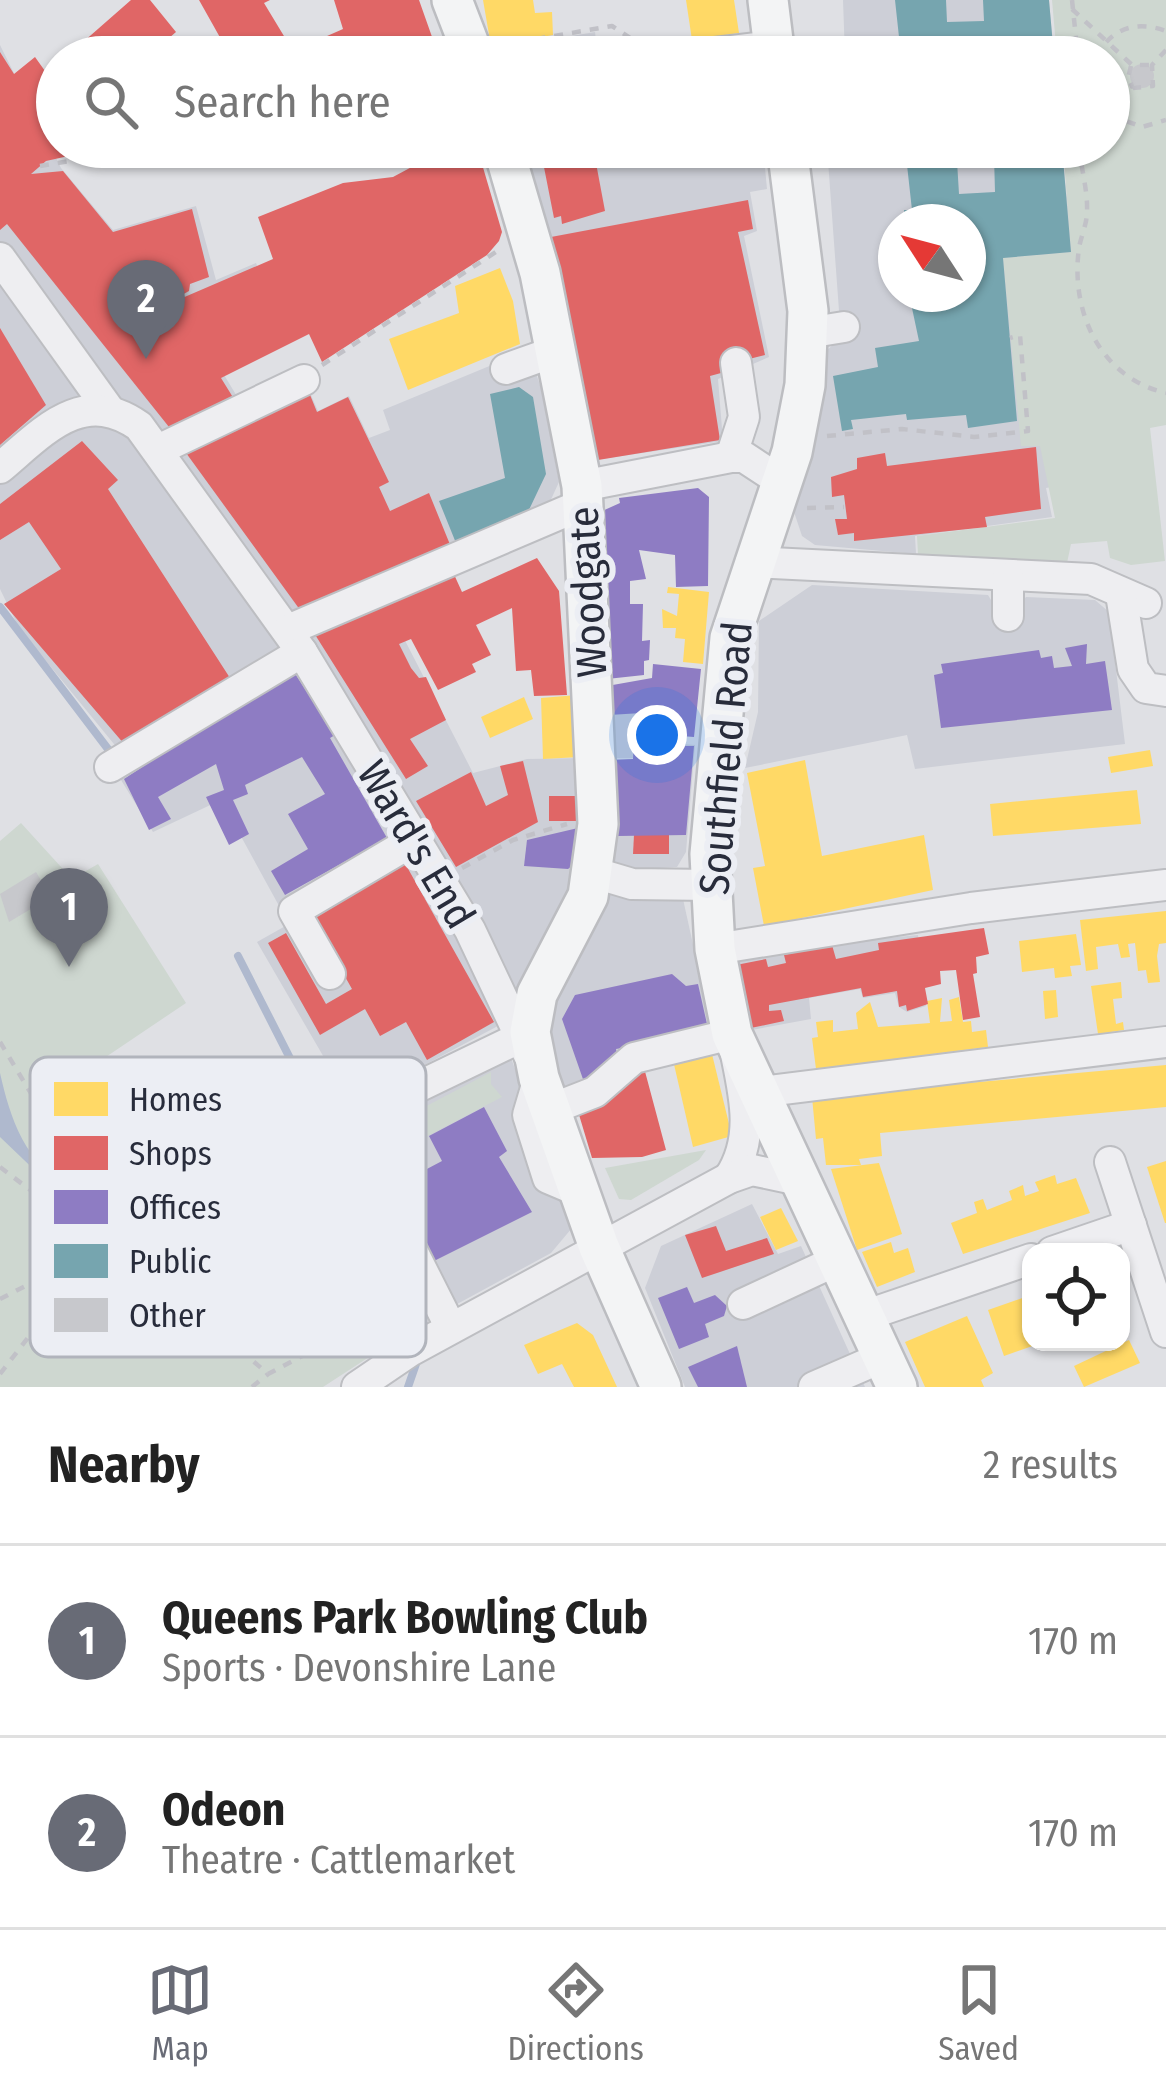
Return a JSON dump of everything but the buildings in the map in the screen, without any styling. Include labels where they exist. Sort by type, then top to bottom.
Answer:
[{"type":"main road","points":[[452,0],[466,36]]},
{"type":"main road","points":[[768,0],[772,36]]},
{"type":"main road","name":"Woodgate","points":[[508,168],[528,232],[549,271],[556,350],[582,495],[598,824],[619,887],[571,911],[537,994],[534,1065]]},
{"type":"main road","name":"Southfield Road","points":[[760,1092],[732,1034],[715,949],[710,884],[730,638],[826,330],[791,168]]},
{"type":"main road","name":"Ward's End","points":[[534,1065],[599,1247],[661,1387]]},
{"type":"main road","points":[[760,1092],[890,1372]]},
{"type":"street","name":"Ward's End","points":[[0,258],[110,410],[139,426],[158,450],[295,641],[441,880],[534,1065]]},
{"type":"street","points":[[506,369],[556,350]]},
{"type":"street","points":[[731,457],[741,434],[742,396],[736,363]]},
{"type":"street","points":[[158,450],[304,380]]},
{"type":"street","points":[[711,384],[742,396]]},
{"type":"street","points":[[0,468],[63,415],[110,410]]},
{"type":"street","points":[[110,767],[295,641],[582,495],[731,457],[787,467]]},
{"type":"street","points":[[1091,579],[1092,548]]},
{"type":"street","points":[[752,562],[1091,579],[1133,598],[1133,669],[1146,688],[1166,691]]},
{"type":"street","points":[[1008,578],[1008,616]]},
{"type":"street","points":[[330,974],[294,911],[416,839]]},
{"type":"street","points":[[619,887],[710,884]]},
{"type":"street","points":[[715,949],[971,908],[1166,886]]},
{"type":"street","points":[[426,1098],[534,1065],[595,1092],[634,1058],[732,1034],[748,1125],[743,1158],[729,1178]]},
{"type":"street","points":[[760,1092],[1166,1042]]},
{"type":"street","points":[[1110,1162],[1166,1331]]},
{"type":"street","points":[[426,1342],[729,1178],[752,1170],[804,1181]]},
{"type":"street","points":[[1078,1243],[1131,1225]]},
{"type":"street","points":[[743,1304],[840,1259]]},
{"type":"street","points":[[864,1316],[1022,1262]]},
{"type":"street","points":[[426,1284],[448,1330]]},
{"type":"street","points":[[357,1387],[401,1357]]},
{"type":"street","points":[[814,1387],[890,1372]]},
{"type":"path","points":[[1072,0],[1075,36]]},
{"type":"path","points":[[1072,9],[1102,36]]},
{"type":"path","points":[[561,36],[612,26],[630,36]]},
{"type":"path","points":[[1114,36],[1134,26],[1166,31]]},
{"type":"path","points":[[1130,72],[1132,65],[1152,65],[1166,50]]},
{"type":"path","points":[[1130,91],[1153,86],[1157,75],[1152,65]]},
{"type":"path","points":[[1130,82],[1133,88]]},
{"type":"path","points":[[1130,123],[1142,127],[1166,119]]},
{"type":"path","points":[[1082,168],[1088,212],[1078,253],[1086,319],[1096,348],[1138,386],[1166,393]]},
{"type":"path","points":[[304,380],[528,232]]},
{"type":"path","points":[[787,467],[804,434],[848,438],[920,429],[974,437],[1028,431],[1020,335],[1010,338]]},
{"type":"path","points":[[974,427],[974,437]]},
{"type":"path","points":[[441,880],[513,840],[555,824],[598,824]]},
{"type":"path","points":[[0,1042],[30,1092]]},
{"type":"path","points":[[0,1166],[30,1190]]},
{"type":"path","points":[[0,1299],[30,1283]]},
{"type":"path","points":[[0,1374],[30,1335]]},
{"type":"path","points":[[248,1357],[268,1374]]},
{"type":"path","points":[[252,1387],[300,1357]]},
{"type":"shaded area","points":[[843,0],[1049,0],[1052,36],[844,36]]},
{"type":"shaded area","points":[[1052,0],[1166,0],[1166,425],[1150,428],[1165,561],[1131,565],[1110,558],[1107,541],[1071,544],[1067,563],[918,554],[917,536],[1055,518],[1040,446],[1021,446],[1003,258],[1071,252],[1065,168],[1130,168],[1130,36],[1055,36]]},
{"type":"shaded area","points":[[0,45],[36,118],[36,168],[61,168],[113,230],[196,206],[216,280],[256,263],[278,316],[209,350],[238,398],[306,384],[318,411],[349,396],[369,438],[390,430],[383,410],[528,350],[541,388],[559,482],[548,506],[376,584],[473,773],[527,759],[584,758],[582,869],[521,1005],[496,1027],[426,1064],[426,1057],[324,1057],[257,942],[289,924],[221,800],[153,832],[121,780],[118,749],[19,628],[0,589]]},
{"type":"shaded area","points":[[531,168],[765,168],[767,189],[750,192],[757,231],[744,236],[769,357],[718,379],[723,441],[595,460]]},
{"type":"shaded area","points":[[829,168],[1063,168],[1100,478],[1046,488],[1052,517],[915,536],[916,554],[815,545],[802,536],[792,506],[826,351],[841,338]]},
{"type":"shaded area","points":[[812,585],[988,595],[994,605],[1018,605],[1026,597],[1095,600],[1109,612],[1125,744],[915,769],[907,735],[745,768],[758,712],[759,621]]},
{"type":"shaded area","points":[[659,711],[655,742],[695,745],[686,852],[677,867],[628,870],[615,864],[611,852],[609,799],[653,758],[609,758],[607,712]]},
{"type":"shaded area","points":[[21,823],[72,879],[98,864],[186,1003],[106,1057],[30,1057],[30,1357],[369,1357],[323,1387],[0,1387],[0,841]]},
{"type":"shaded area","points":[[598,886],[683,899],[713,1035],[566,1098],[542,1024]]},
{"type":"shaded area","points":[[918,935],[926,1006],[907,1012],[899,1007],[895,993],[863,998],[860,989],[809,998],[811,1019],[746,1031],[735,963],[807,946]]},
{"type":"shaded area","points":[[510,1055],[572,1228],[551,1253],[448,1309],[426,1263],[426,1097]]},
{"type":"shaded area","points":[[491,1072],[491,1084],[502,1097],[426,1137],[426,1106]]},
{"type":"shaded area","points":[[706,1150],[699,1160],[631,1200],[619,1199],[605,1168]]},
{"type":"shaded area","points":[[752,1204],[778,1254],[801,1246],[865,1387],[685,1387],[645,1288],[661,1246]]},
{"type":"water","points":[[0,1073],[15,1123],[30,1151],[30,1166],[0,1137]]},
{"type":"waterway","points":[[0,607],[111,753]]},
{"type":"waterway","points":[[238,956],[289,1057]]},
{"type":"waterway","points":[[408,1387],[417,1361]]},
{"type":"place","name":"Odeon","points":[[146,359]]},
{"type":"place","name":"Queens Park Bowling Club","points":[[69,967]]}]
